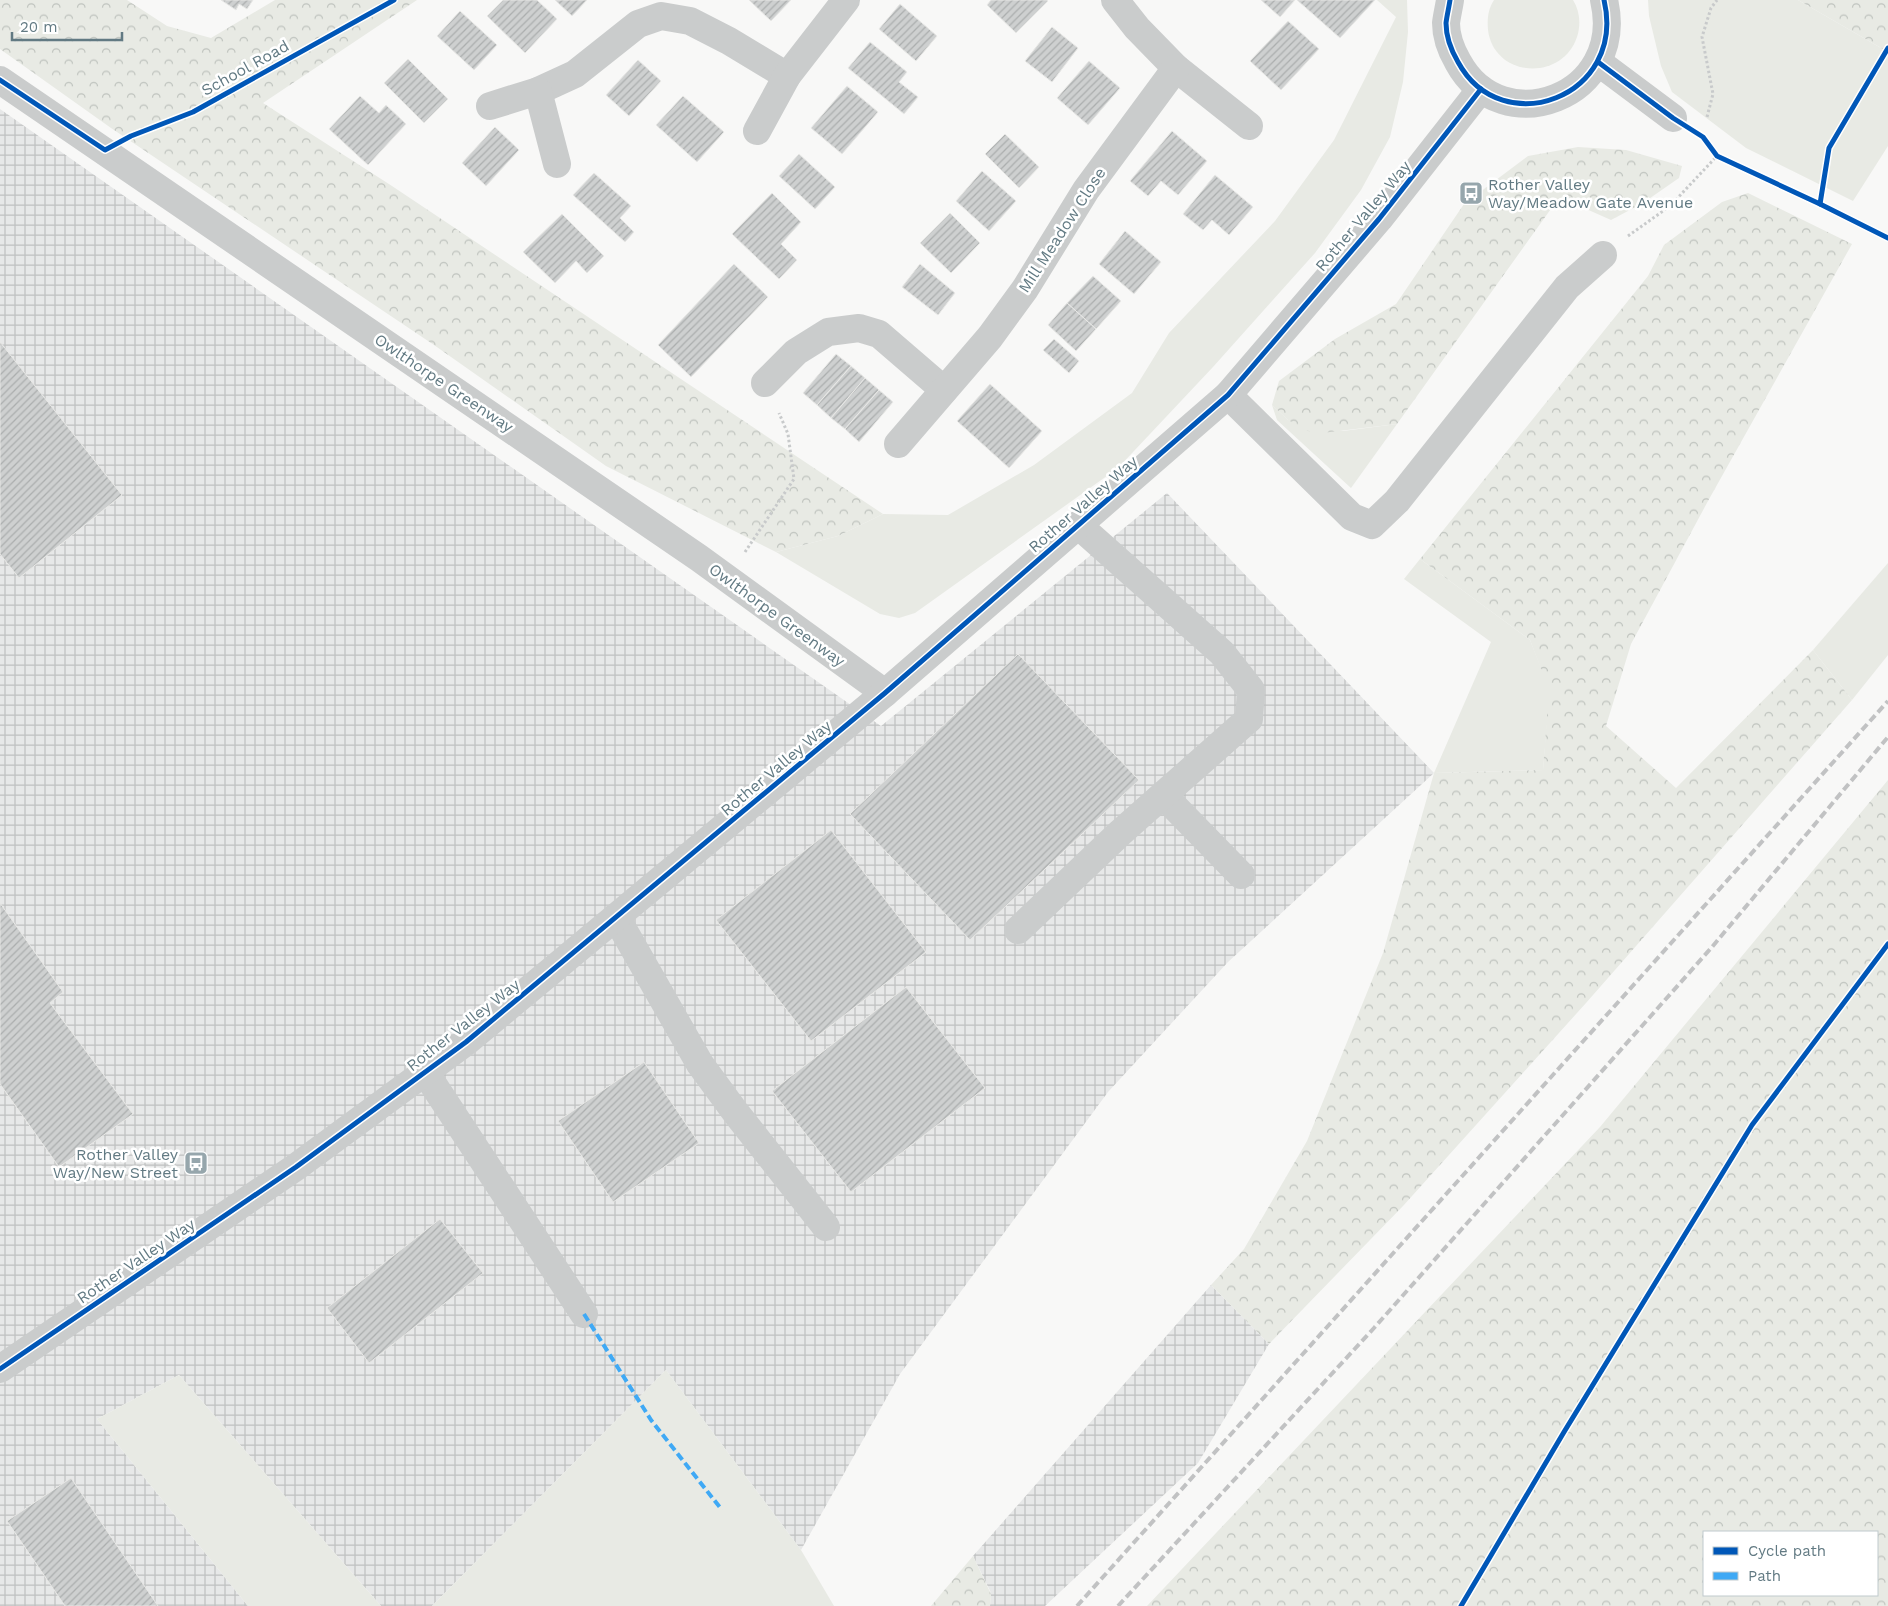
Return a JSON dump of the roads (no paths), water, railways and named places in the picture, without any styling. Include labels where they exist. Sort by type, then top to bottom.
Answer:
[{"type":"street","points":[[757,131],[787,76],[846,0]]},
{"type":"street","points":[[1115,0],[1137,28],[1176,68],[1249,126]]},
{"type":"street","points":[[1450,0],[1446,24],[1451,49],[1463,72],[1481,90],[1506,101],[1532,104],[1559,98],[1582,83],[1598,62],[1607,39],[1608,15],[1604,0]]},
{"type":"street","points":[[490,106],[538,91],[575,74],[638,24],[655,8],[690,22],[729,42],[787,76]]},
{"type":"street","points":[[1598,62],[1673,118]]},
{"type":"street","name":"Mill Meadow Close","points":[[898,444],[990,337],[1019,297],[1086,190],[1176,68]]},
{"type":"street","name":"Owlthorpe Greenway","points":[[0,80],[726,578],[885,693]]},
{"type":"street","name":"Rother Valley Way","points":[[0,1369],[296,1167],[466,1042],[885,693],[1228,395],[1379,219],[1481,90]]},
{"type":"street","points":[[538,91],[557,164]]},
{"type":"street","points":[[1228,395],[1352,517],[1372,525],[1397,501],[1567,287],[1603,254]]},
{"type":"street","points":[[765,382],[796,352],[828,332],[859,328],[879,334],[944,390]]},
{"type":"street","points":[[1018,930],[1163,794],[1249,719],[1251,690],[1222,653],[1078,525]]},
{"type":"street","points":[[1163,794],[1241,875]]},
{"type":"street","points":[[616,917],[700,1064],[826,1227]]},
{"type":"street","points":[[425,1072],[584,1314]]},
{"type":"railway","points":[[1077,1606],[1888,701]]},
{"type":"railway","points":[[1118,1606],[1374,1328],[1712,947],[1888,737]]},
{"type":"place","name":"Rother Valley Way/Meadow Gate Avenue","points":[[1471,193]]},
{"type":"place","name":"Rother Valley Way/New Street","points":[[196,1163]]}]
